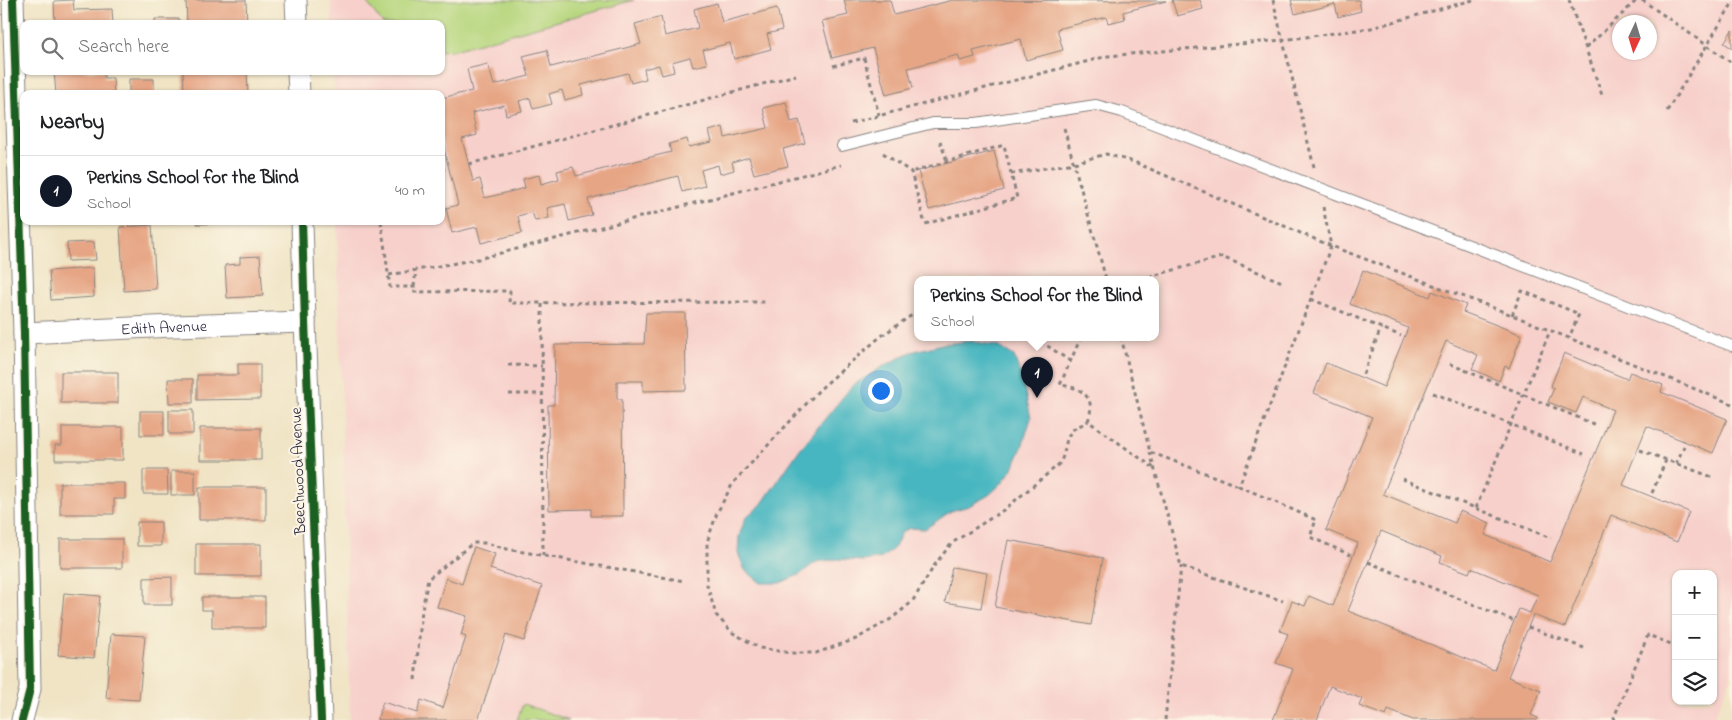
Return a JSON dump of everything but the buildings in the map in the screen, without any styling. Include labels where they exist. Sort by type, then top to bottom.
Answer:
[{"type":"street","points":[[13,0],[20,212]]},
{"type":"street","points":[[296,0],[297,20]]},
{"type":"street","points":[[298,75],[299,90]]},
{"type":"street","points":[[20,225],[30,689],[22,720]]},
{"type":"street","name":"Beechwood Avenue","points":[[302,225],[322,720]]},
{"type":"street","name":"Edith Avenue","points":[[24,333],[305,322]]},
{"type":"lane","points":[[842,146],[933,123],[976,123],[1096,105],[1122,112],[1732,346]]},
{"type":"path","points":[[1240,486],[1332,246],[1273,0]]},
{"type":"path","points":[[848,124],[1108,56],[1283,40],[1371,28],[1473,0]]},
{"type":"path","points":[[1569,0],[1602,95]]},
{"type":"path","points":[[1586,48],[1637,0]]},
{"type":"path","points":[[1642,0],[1732,63]]},
{"type":"path","points":[[1666,111],[1732,4]]},
{"type":"path","points":[[833,66],[864,58],[879,115]]},
{"type":"path","points":[[468,164],[796,75]]},
{"type":"path","points":[[1059,111],[1105,276]]},
{"type":"path","points":[[864,141],[910,172],[925,224],[1017,198],[1004,145],[910,172]]},
{"type":"path","points":[[1011,174],[1074,163],[1106,154],[1134,162],[1332,246],[1550,330],[1732,404]]},
{"type":"path","points":[[389,274],[478,259],[847,164]]},
{"type":"path","points":[[445,169],[449,168]]},
{"type":"path","points":[[382,225],[390,287],[414,287]]},
{"type":"path","points":[[1152,276],[1222,257],[1282,282]]},
{"type":"path","points":[[416,270],[413,292],[510,291],[509,302],[542,304],[766,302]]},
{"type":"path","points":[[1512,315],[1522,291],[1579,314],[1569,338]]},
{"type":"path","points":[[1311,299],[1401,336]]},
{"type":"path","points":[[542,304],[543,555]]},
{"type":"path","points":[[914,314],[880,337],[820,390],[733,483],[717,513],[707,542],[708,584],[716,614],[732,633],[760,648],[791,653],[816,653],[856,639],[891,619],[912,602],[936,563],[952,543],[1005,509],[1058,466],[1064,457],[1069,434],[1073,429],[1088,421],[1091,412],[1086,394],[1079,388],[1060,384],[1079,341]]},
{"type":"path","points":[[1363,374],[1381,328]]},
{"type":"path","points":[[1476,508],[1550,330]]},
{"type":"path","points":[[1040,341],[1070,361]]},
{"type":"path","points":[[1122,341],[1181,566],[1165,720]]},
{"type":"path","points":[[1450,364],[1596,425]]},
{"type":"path","points":[[508,365],[542,366]]},
{"type":"path","points":[[1433,393],[1584,454]]},
{"type":"path","points":[[509,394],[542,394]]},
{"type":"path","points":[[1088,421],[1155,468]]},
{"type":"path","points":[[1676,464],[1684,446]]},
{"type":"path","points":[[1640,450],[1712,477]]},
{"type":"path","points":[[1150,452],[1240,486],[1316,520],[1310,537],[1353,556]]},
{"type":"path","points":[[1652,493],[1666,460]]},
{"type":"path","points":[[1402,479],[1551,538]]},
{"type":"path","points":[[415,680],[422,610],[428,579],[473,543],[486,543],[684,581]]},
{"type":"path","points":[[1368,562],[1514,621]]},
{"type":"path","points":[[1181,566],[1283,601]]},
{"type":"path","points":[[1528,627],[1584,648]]},
{"type":"path","points":[[1613,720],[1648,635],[1672,644]]},
{"type":"shaded area","points":[[331,0],[1732,0],[1732,675],[1713,720],[350,720],[337,225],[445,225],[445,90],[334,90],[333,75],[445,75],[445,20],[332,20]]},
{"type":"green space","points":[[365,0],[634,0],[454,50],[445,51],[445,20],[380,20]]},
{"type":"green space","points":[[523,704],[569,720],[517,720]]},
{"type":"water","points":[[971,341],[998,346],[1014,356],[1021,375],[1031,418],[1013,468],[1002,483],[989,495],[969,506],[951,511],[925,529],[910,528],[902,532],[895,547],[882,558],[863,561],[838,559],[816,562],[799,575],[780,583],[761,583],[745,570],[738,553],[739,536],[746,517],[761,505],[800,449],[852,386],[911,352],[942,344]]},
{"type":"cycle path","points":[[13,0],[20,212]]},
{"type":"cycle path","points":[[20,225],[30,689],[22,720]]},
{"type":"cycle path","points":[[302,225],[321,720]]},
{"type":"place","name":"Perkins School for the Blind","points":[[1037,398]]}]
